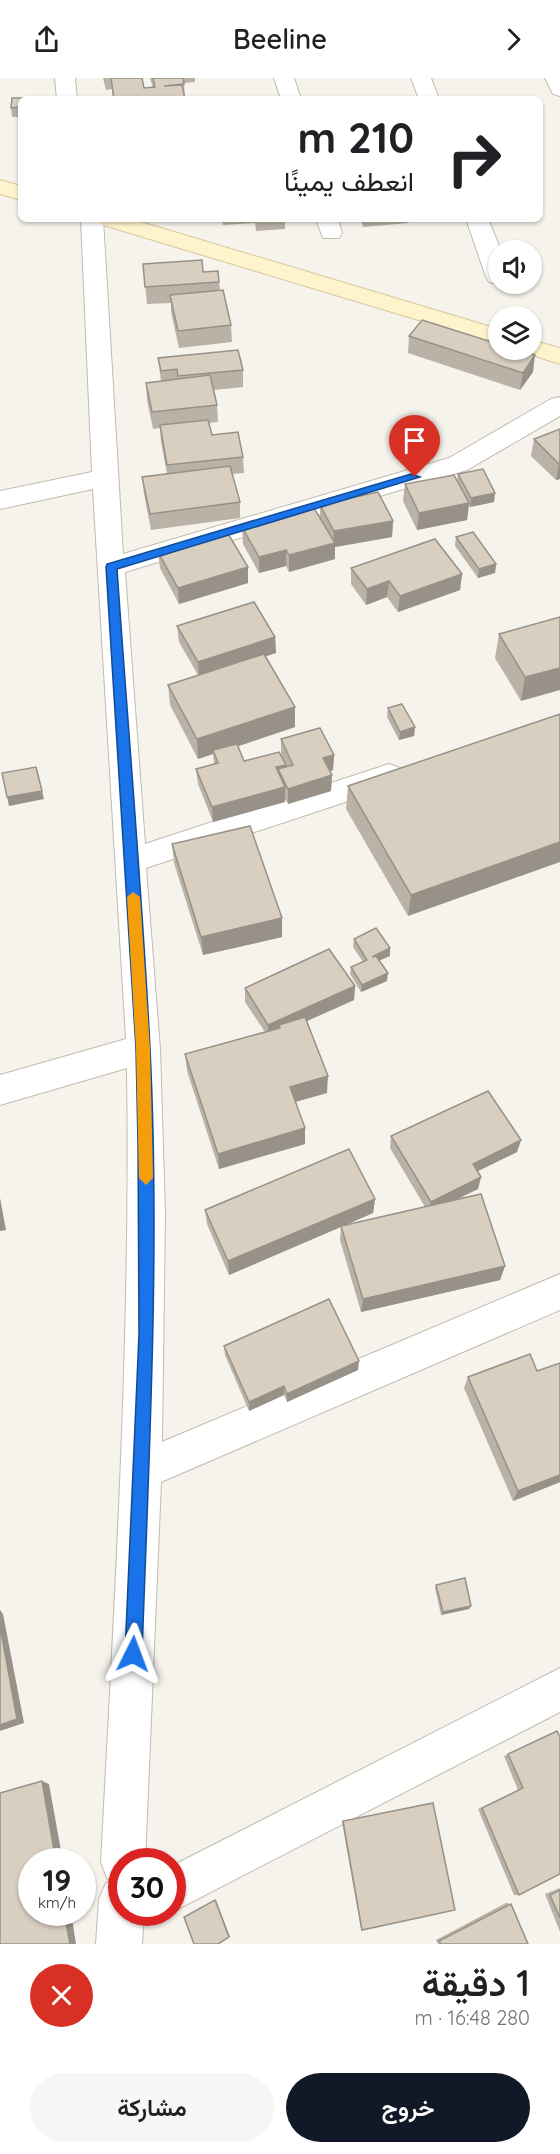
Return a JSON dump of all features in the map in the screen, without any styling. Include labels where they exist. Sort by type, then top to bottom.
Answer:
[{"type":"street","points":[[65,78],[67,96]]},
{"type":"street","points":[[284,78],[290,96]]},
{"type":"street","points":[[421,78],[428,96]]},
{"type":"street","points":[[0,187],[18,192]]},
{"type":"street","points":[[92,222],[105,477],[143,1049],[147,1235],[142,1470],[124,1848]]},
{"type":"street","points":[[118,222],[488,334]]},
{"type":"street","points":[[478,222],[488,247]]},
{"type":"street","points":[[542,350],[560,356]]},
{"type":"street","points":[[111,567],[458,464],[560,405]]},
{"type":"street","points":[[0,500],[105,477]]},
{"type":"street","points":[[131,861],[412,769]]},
{"type":"street","points":[[0,1090],[143,1049]]},
{"type":"street","points":[[142,1470],[560,1292]]},
{"type":"street","points":[[186,1883],[560,1689]]},
{"type":"building","points":[[111,78],[142,78],[144,88],[155,87],[153,78],[183,78],[184,84],[164,86],[182,85],[184,96],[114,96]]},
{"type":"building","points":[[12,98],[18,98],[18,107],[11,108]]},
{"type":"building","points":[[202,260],[203,272],[218,271],[219,282],[145,287],[143,264]]},
{"type":"building","points":[[223,290],[231,325],[178,331],[170,295]]},
{"type":"building","points":[[422,320],[488,341],[488,360],[532,360],[523,373],[409,336]]},
{"type":"building","points":[[238,350],[243,370],[178,376],[177,369],[161,371],[158,358]]},
{"type":"building","points":[[210,375],[217,405],[152,412],[146,383]]},
{"type":"building","points":[[208,420],[212,435],[238,432],[243,457],[167,465],[160,425]]},
{"type":"building","points":[[560,429],[560,463],[559,464],[534,439]]},
{"type":"building","points":[[230,466],[240,502],[150,514],[142,477]]},
{"type":"building","points":[[483,469],[495,493],[471,498],[458,474]]},
{"type":"building","points":[[454,475],[469,503],[419,513],[405,484]]},
{"type":"building","points":[[378,492],[393,521],[334,531],[320,505]]},
{"type":"building","points":[[314,508],[335,543],[289,555],[286,550],[259,557],[242,527]]},
{"type":"building","points":[[227,532],[248,567],[178,588],[158,552]]},
{"type":"building","points":[[473,532],[496,564],[479,569],[456,537]]},
{"type":"building","points":[[435,539],[462,574],[400,596],[389,581],[367,589],[351,568]]},
{"type":"building","points":[[254,602],[275,637],[198,662],[177,626]]},
{"type":"building","points":[[560,617],[560,668],[525,677],[499,634]]},
{"type":"building","points":[[264,654],[295,707],[197,739],[168,685]]},
{"type":"building","points":[[402,704],[415,727],[400,732],[388,708]]},
{"type":"building","points":[[560,714],[560,842],[411,895],[348,786]]},
{"type":"building","points":[[320,728],[334,755],[323,758],[332,775],[288,789],[278,769],[293,765],[281,739]]},
{"type":"building","points":[[237,744],[244,761],[279,752],[286,765],[276,767],[285,787],[212,807],[196,769],[218,763],[213,750]]},
{"type":"building","points":[[36,767],[42,791],[7,797],[2,773]]},
{"type":"building","points":[[250,826],[282,918],[201,937],[172,844]]},
{"type":"building","points":[[376,928],[390,948],[372,957],[376,956],[388,973],[362,985],[351,967],[367,960],[354,939]]},
{"type":"building","points":[[329,949],[355,986],[268,1025],[245,988]]},
{"type":"building","points":[[305,1017],[328,1076],[290,1087],[305,1128],[218,1154],[185,1054],[280,1028],[279,1025]]},
{"type":"building","points":[[488,1091],[521,1140],[473,1164],[481,1177],[431,1202],[391,1136]]},
{"type":"building","points":[[349,1149],[375,1199],[228,1261],[205,1210]]},
{"type":"building","points":[[481,1194],[505,1266],[363,1299],[341,1226]]},
{"type":"building","points":[[329,1299],[359,1361],[287,1394],[284,1386],[249,1402],[224,1346]]},
{"type":"building","points":[[530,1354],[537,1371],[560,1363],[560,1475],[518,1491],[468,1377]]},
{"type":"building","points":[[465,1578],[471,1606],[443,1612],[436,1585]]},
{"type":"building","points":[[0,1626],[17,1719],[0,1725]]},
{"type":"building","points":[[557,1731],[560,1737],[560,1874],[519,1895],[482,1808],[523,1788],[508,1754]]},
{"type":"building","points":[[42,1781],[54,1848],[18,1848],[18,1926],[67,1926],[70,1944],[0,1944],[0,1793]]},
{"type":"building","points":[[433,1803],[455,1910],[362,1930],[343,1821]]},
{"type":"building","points":[[560,1890],[560,1918],[550,1895]]},
{"type":"building","points":[[215,1900],[229,1937],[218,1944],[194,1944],[186,1916]]},
{"type":"building","points":[[511,1904],[528,1944],[441,1944],[439,1941]]},
{"type":"slow traffic","points":[[133,897],[143,1049],[146,1178]]},
{"type":"route","points":[[133,1654],[142,1470],[147,1213],[143,1049],[111,567],[415,477]]}]
